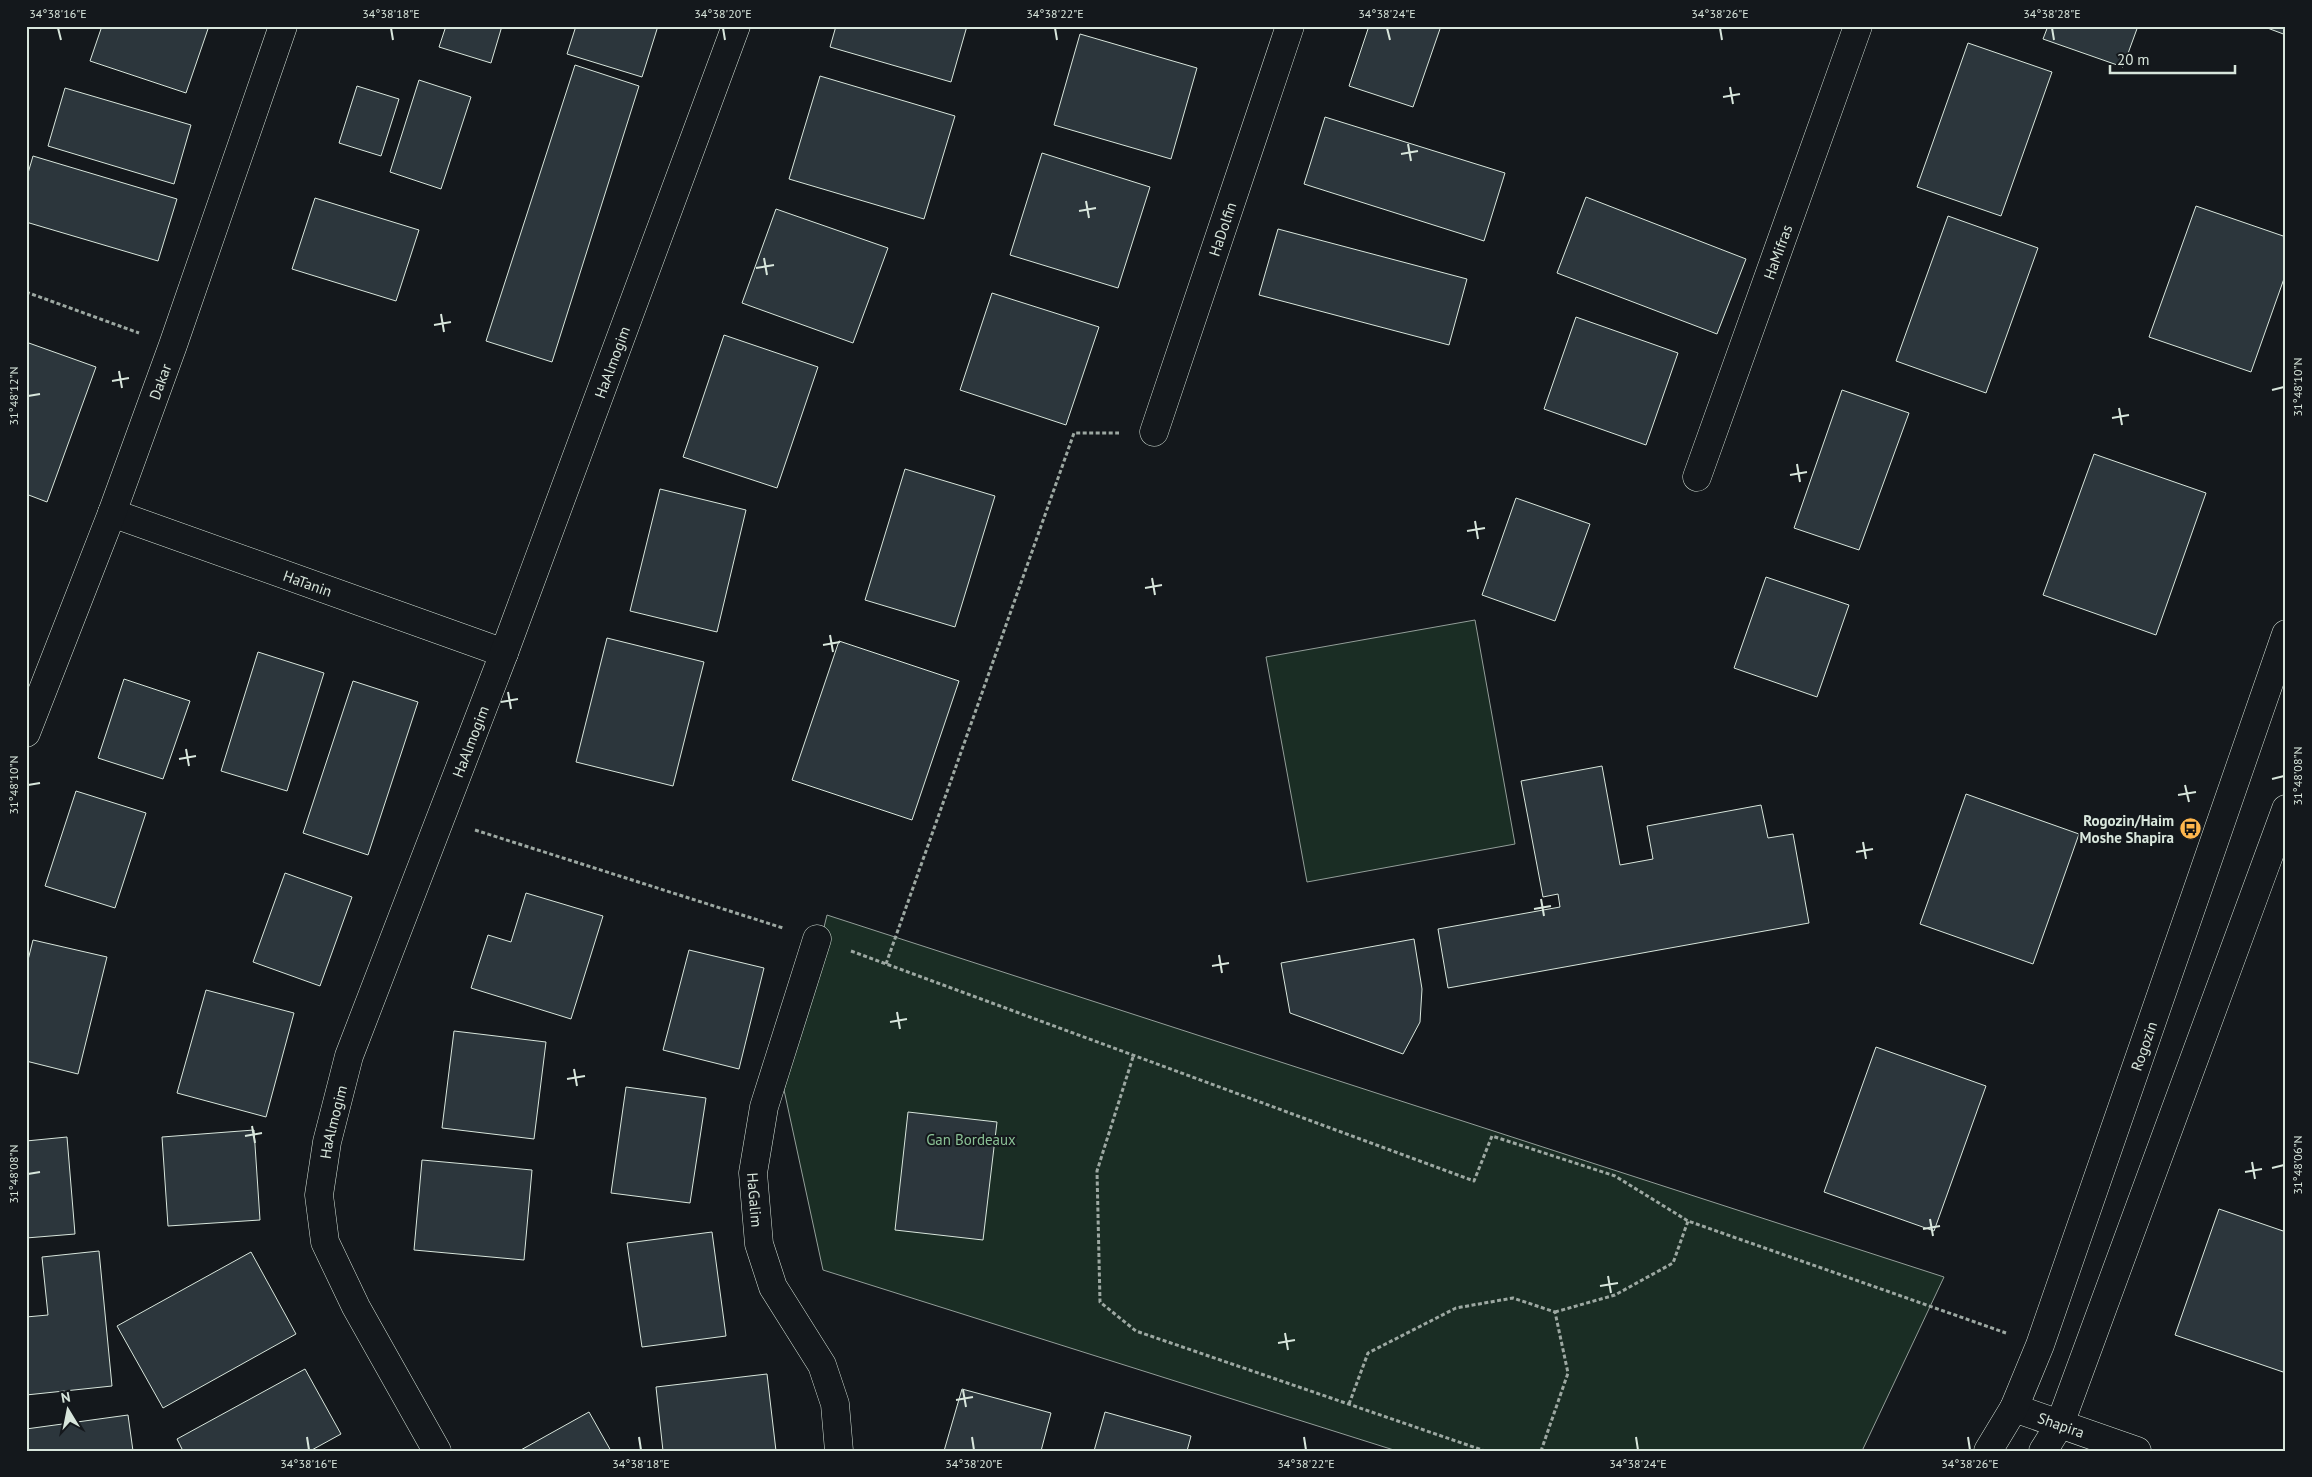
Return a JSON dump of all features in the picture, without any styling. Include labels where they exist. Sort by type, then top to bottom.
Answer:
[{"type":"street","name":"Dakar","points":[[26,733],[112,513],[173,345],[283,26]]},
{"type":"street","name":"HaAlmogim","points":[[437,1451],[356,1307],[325,1242],[319,1195],[327,1142],[349,1056],[438,818],[504,653],[736,26]]},
{"type":"street","name":"HaDolfin","points":[[1154,432],[1290,26]]},
{"type":"street","name":"HaMifras","points":[[1697,478],[1858,26]]},
{"type":"street","name":"HaTanin","points":[[112,513],[504,653]]},
{"type":"street","name":"Rogozin","points":[[1988,1451],[2014,1408],[2040,1345],[2286,634]]},
{"type":"street","points":[[2043,1451],[2060,1424],[2286,809]]},
{"type":"street","name":"HaGalim","points":[[817,939],[764,1107],[753,1173],[759,1244],[773,1287],[822,1365],[835,1404],[839,1451]]},
{"type":"street","name":"Shapira","points":[[2014,1408],[2137,1451]]},
{"type":"path","points":[[26,292],[173,345]]},
{"type":"path","points":[[886,964],[1074,433],[1154,432]]},
{"type":"path","points":[[438,818],[817,939],[1133,1057],[1474,1181],[1492,1136],[1615,1176],[1688,1221],[2040,1345]]},
{"type":"path","points":[[1133,1057],[1097,1171],[1100,1302],[1136,1330],[1485,1451]]},
{"type":"path","points":[[1349,1404],[1368,1353],[1456,1308],[1513,1298],[1555,1312],[1614,1295],[1673,1262],[1688,1221]]},
{"type":"path","points":[[1541,1451],[1568,1374],[1555,1312]]},
{"type":"green space","points":[[1475,620],[1515,844],[1307,882],[1266,657]]},
{"type":"green space","name":"Gan Bordeaux","points":[[827,915],[1944,1277],[1862,1451],[1397,1451],[823,1270],[784,1090]]},
{"type":"building","points":[[102,26],[209,26],[186,93],[90,61]]},
{"type":"building","points":[[446,26],[502,26],[491,63],[439,47]]},
{"type":"building","points":[[576,26],[658,26],[642,77],[567,54]]},
{"type":"building","points":[[836,26],[967,26],[951,82],[830,47]]},
{"type":"building","points":[[1369,26],[1441,26],[1413,107],[1349,86]]},
{"type":"building","points":[[2048,26],[2138,26],[2123,67],[2043,39]]},
{"type":"building","points":[[2262,26],[2286,26],[2286,35]]},
{"type":"building","points":[[1080,34],[1197,68],[1171,159],[1054,125]]},
{"type":"building","points":[[1968,43],[2052,72],[2001,216],[1917,187]]},
{"type":"building","points":[[575,65],[639,86],[552,362],[486,341]]},
{"type":"building","points":[[820,76],[955,116],[924,219],[789,179]]},
{"type":"building","points":[[419,80],[471,97],[441,189],[390,172]]},
{"type":"building","points":[[357,86],[399,99],[381,156],[339,143]]},
{"type":"building","points":[[65,88],[191,125],[174,184],[48,146]]},
{"type":"building","points":[[1325,117],[1505,173],[1484,241],[1304,184]]},
{"type":"building","points":[[1042,153],[1150,187],[1118,288],[1010,255]]},
{"type":"building","points":[[33,156],[177,199],[158,261],[26,222],[26,180]]},
{"type":"building","points":[[1586,197],[1746,259],[1717,334],[1557,273]]},
{"type":"building","points":[[315,198],[419,230],[396,301],[292,269]]},
{"type":"building","points":[[2196,206],[2286,237],[2286,273],[2251,372],[2149,337]]},
{"type":"building","points":[[776,209],[888,248],[853,343],[742,303]]},
{"type":"building","points":[[1948,216],[2038,248],[1986,393],[1896,361]]},
{"type":"building","points":[[1278,229],[1467,279],[1449,345],[1259,295]]},
{"type":"building","points":[[992,293],[1099,327],[1066,425],[960,390]]},
{"type":"building","points":[[1576,317],[1678,353],[1646,445],[1544,409]]},
{"type":"building","points":[[724,335],[818,367],[777,488],[683,457]]},
{"type":"building","points":[[26,342],[96,367],[47,502],[26,494]]},
{"type":"building","points":[[1842,390],[1909,413],[1859,550],[1794,528]]},
{"type":"building","points":[[2094,454],[2206,493],[2156,635],[2043,595]]},
{"type":"building","points":[[905,469],[995,496],[955,627],[865,600]]},
{"type":"building","points":[[660,489],[746,510],[717,632],[630,611]]},
{"type":"building","points":[[1516,498],[1590,524],[1555,621],[1482,595]]},
{"type":"building","points":[[1766,577],[1849,605],[1817,697],[1734,668]]},
{"type":"building","points":[[607,638],[704,662],[673,786],[576,762]]},
{"type":"building","points":[[839,641],[959,681],[912,820],[792,780]]},
{"type":"building","points":[[258,652],[324,673],[287,791],[221,771]]},
{"type":"building","points":[[124,679],[190,701],[163,779],[98,758]]},
{"type":"building","points":[[353,681],[418,702],[368,855],[303,833]]},
{"type":"building","points":[[1602,766],[1620,865],[1653,859],[1647,826],[1761,805],[1768,838],[1793,834],[1809,923],[1448,988],[1438,929],[1560,907],[1558,894],[1543,897],[1521,781]]},
{"type":"building","points":[[76,791],[146,813],[115,908],[45,886]]},
{"type":"building","points":[[1966,794],[2079,834],[2033,964],[1920,924]]},
{"type":"building","points":[[285,873],[352,897],[320,986],[253,962]]},
{"type":"building","points":[[526,893],[603,916],[571,1019],[471,988],[488,935],[511,942]]},
{"type":"building","points":[[1414,939],[1422,989],[1420,1022],[1403,1054],[1290,1013],[1281,963]]},
{"type":"building","points":[[33,940],[107,957],[78,1074],[26,1061],[26,968]]},
{"type":"building","points":[[689,950],[764,968],[739,1069],[663,1050]]},
{"type":"building","points":[[206,990],[294,1013],[266,1117],[177,1093]]},
{"type":"building","points":[[454,1031],[546,1042],[534,1139],[442,1128]]},
{"type":"building","points":[[1876,1047],[1986,1086],[1934,1231],[1824,1192]]},
{"type":"building","points":[[626,1087],[706,1098],[690,1203],[611,1193]]},
{"type":"building","points":[[908,1112],[997,1122],[983,1240],[895,1230]]},
{"type":"building","points":[[254,1130],[260,1220],[168,1226],[162,1137]]},
{"type":"building","points":[[67,1137],[75,1234],[26,1238],[26,1141]]},
{"type":"building","points":[[422,1160],[532,1170],[524,1260],[414,1250]]},
{"type":"building","points":[[2219,1209],[2286,1232],[2286,1373],[2175,1335]]},
{"type":"building","points":[[712,1232],[726,1336],[642,1347],[627,1243]]},
{"type":"building","points":[[99,1251],[112,1386],[26,1395],[26,1317],[48,1315],[42,1257]]},
{"type":"building","points":[[251,1252],[296,1334],[163,1408],[117,1326]]},
{"type":"building","points":[[305,1369],[341,1434],[310,1451],[183,1451],[177,1439]]},
{"type":"building","points":[[767,1374],[776,1451],[663,1451],[656,1387]]},
{"type":"building","points":[[962,1389],[1051,1413],[1041,1451],[944,1451]]},
{"type":"building","points":[[589,1412],[611,1451],[519,1451]]},
{"type":"building","points":[[1105,1412],[1191,1436],[1187,1451],[1094,1451]]},
{"type":"building","points":[[128,1415],[133,1451],[26,1451],[26,1429]]},
{"type":"place","name":"Rogozin/Haim Moshe Shapira","points":[[2190,829]]}]
